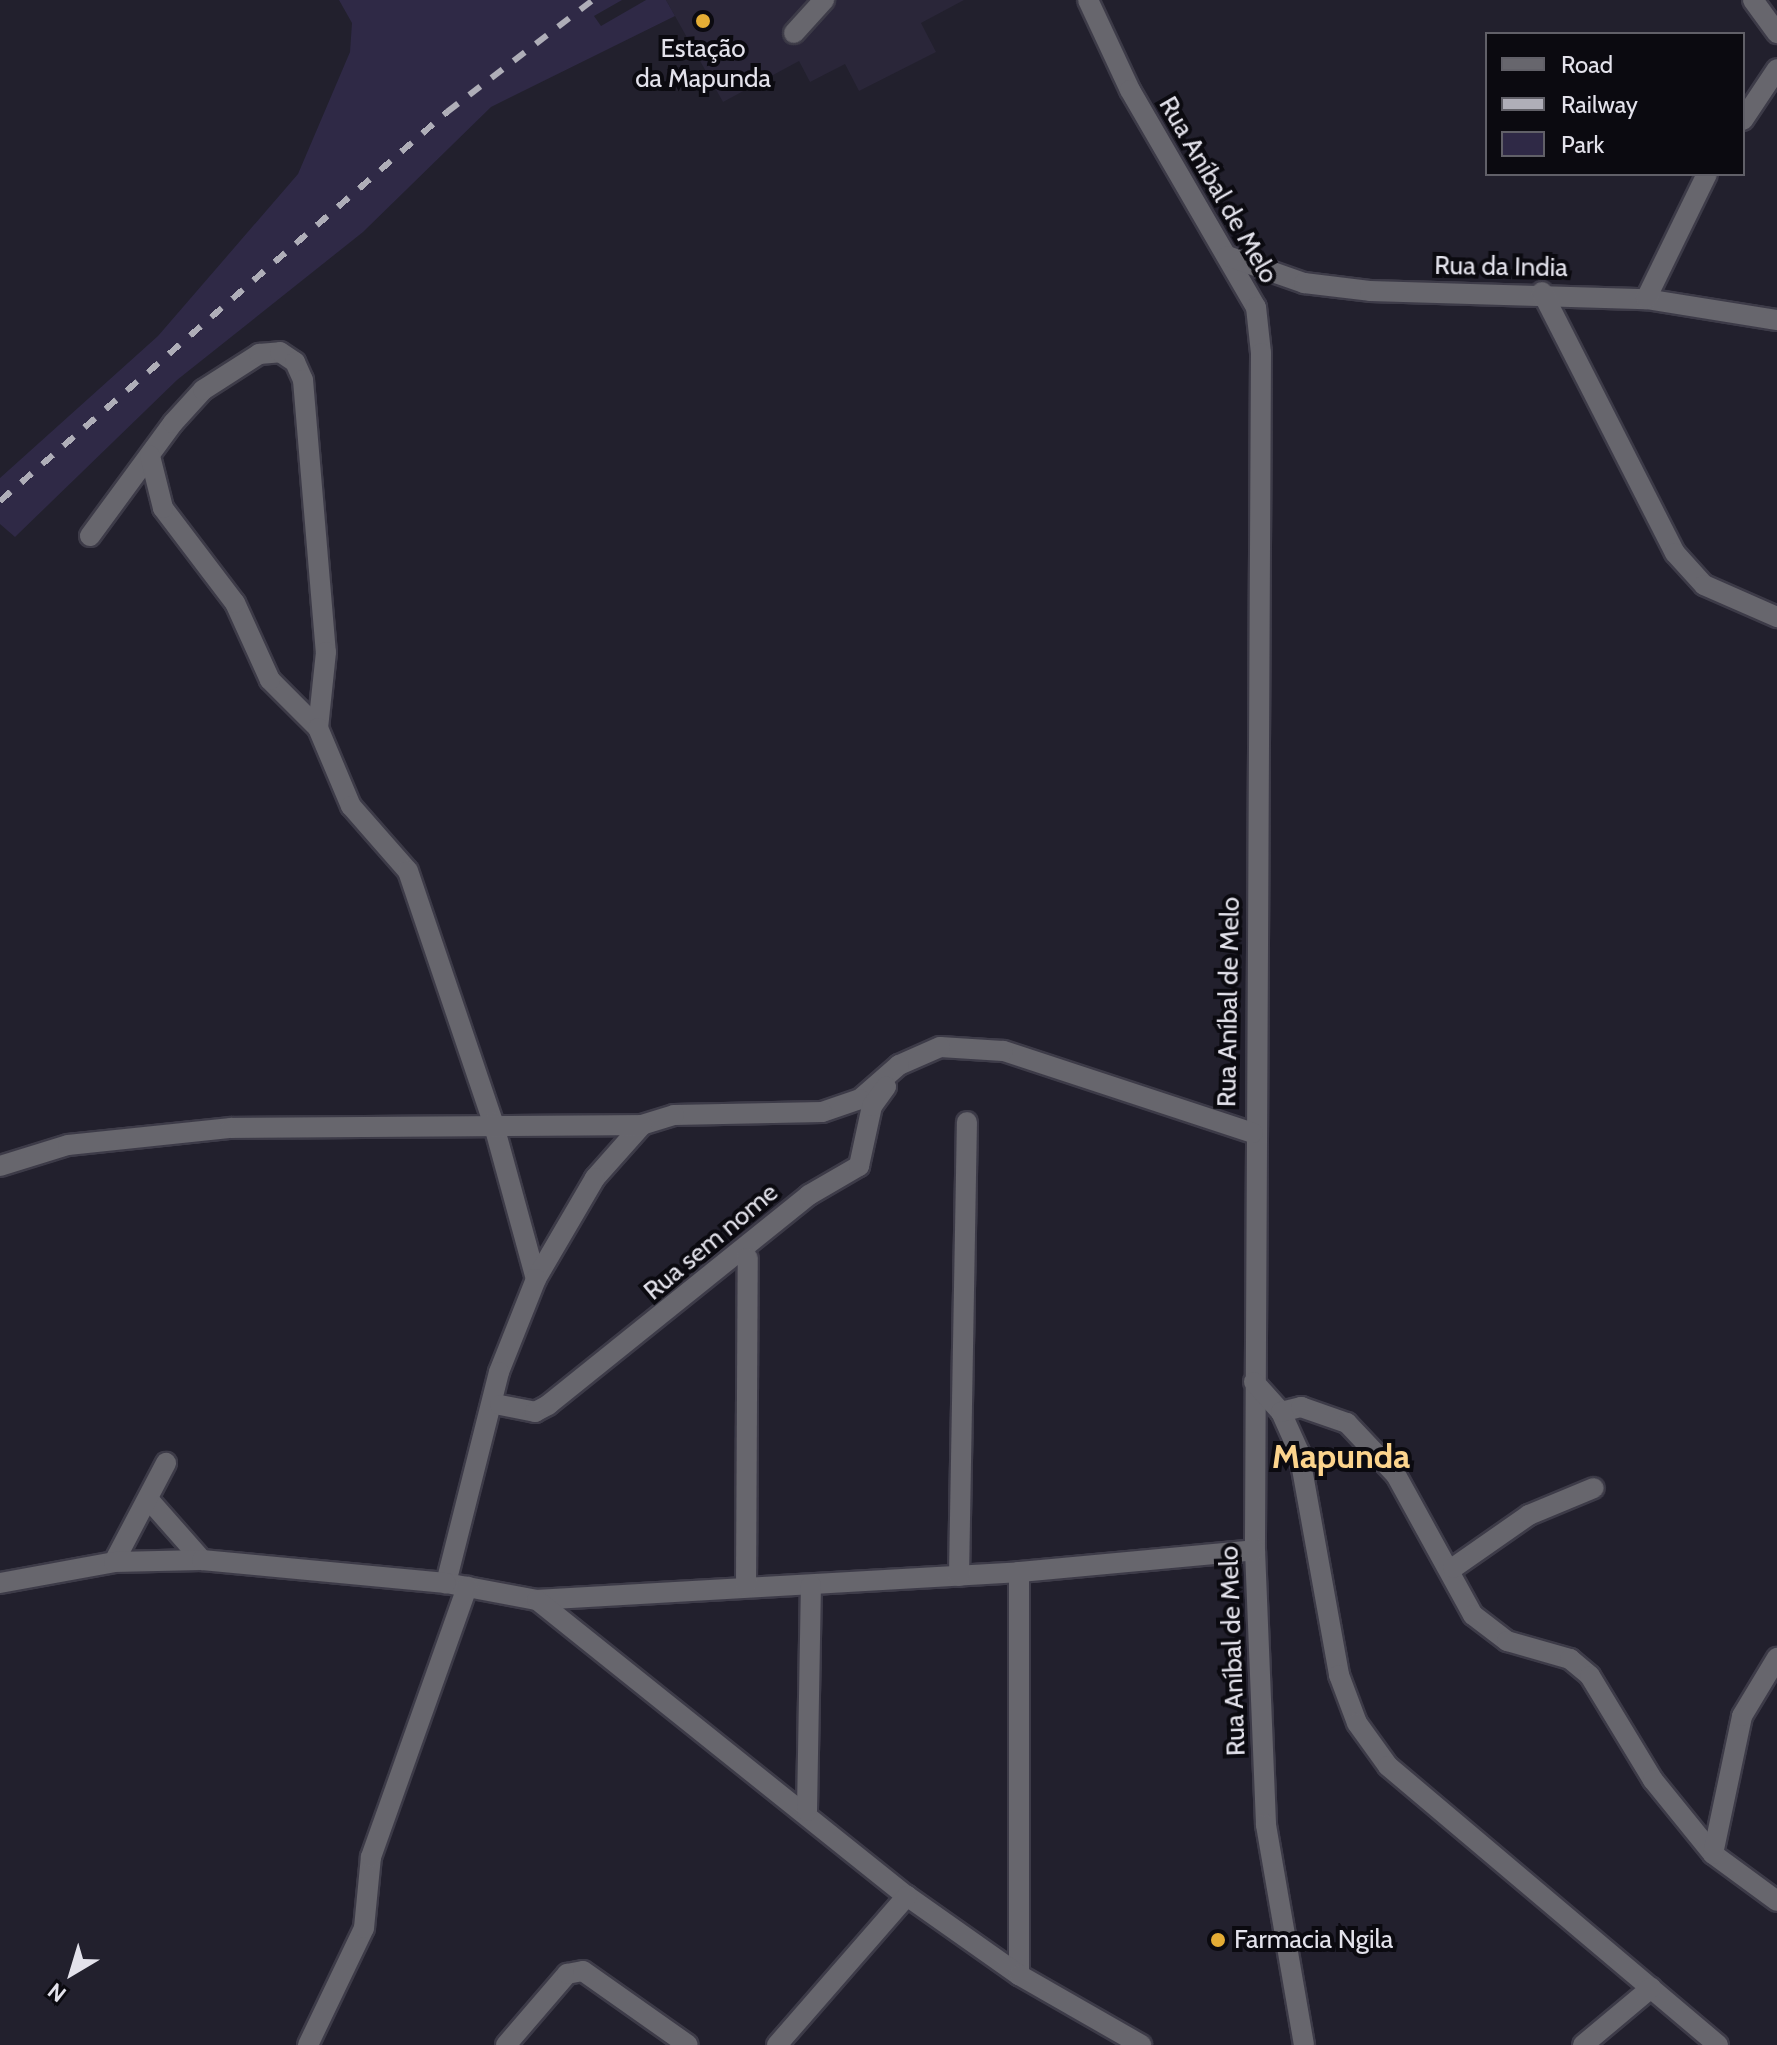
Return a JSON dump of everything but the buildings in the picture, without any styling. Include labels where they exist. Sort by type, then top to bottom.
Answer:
[{"type":"street","points":[[794,33],[824,0]]},
{"type":"street","name":"Rua Aníbal de Melo","points":[[1088,0],[1130,90],[1256,307],[1261,353],[1253,1133],[1255,1550],[1266,1825],[1304,2045]]},
{"type":"street","points":[[1753,0],[1777,33]]},
{"type":"street","points":[[1745,117],[1777,69]]},
{"type":"street","points":[[1646,299],[1706,176]]},
{"type":"street","name":"Rua da India","points":[[1227,256],[1304,283],[1370,291],[1542,292],[1646,299],[1777,320]]},
{"type":"street","points":[[1542,292],[1675,553],[1704,585],[1777,617]]},
{"type":"street","points":[[90,536],[173,423],[236,362],[280,352],[295,362],[303,380],[326,652],[318,728]]},
{"type":"street","points":[[150,456],[163,508],[235,603],[270,680],[318,728],[351,806],[408,871],[493,1122],[536,1279]]},
{"type":"street","points":[[0,1166],[68,1145],[231,1128],[493,1122],[642,1125],[674,1115],[822,1112],[860,1099],[906,1062],[940,1047],[1003,1051],[1253,1133]]},
{"type":"street","name":"Rua sem nome","points":[[500,1405],[535,1412],[548,1405],[809,1195],[859,1166],[872,1106],[906,1062]]},
{"type":"street","points":[[959,1576],[967,1122]]},
{"type":"street","points":[[446,1583],[499,1372],[536,1279],[595,1178],[642,1125]]},
{"type":"street","points":[[746,1587],[748,1258]]},
{"type":"street","points":[[1254,1382],[1281,1412],[1299,1452],[1339,1675],[1357,1723],[1388,1766],[1718,2045]]},
{"type":"street","points":[[1281,1412],[1301,1407],[1347,1423],[1396,1475],[1453,1568],[1473,1615],[1507,1641],[1570,1659],[1590,1676],[1653,1780],[1713,1854],[1777,1901]]},
{"type":"street","points":[[114,1562],[150,1501],[166,1463]]},
{"type":"street","points":[[1453,1568],[1529,1515],[1594,1488]]},
{"type":"street","points":[[150,1501],[202,1560]]},
{"type":"street","points":[[0,1583],[114,1562],[202,1560],[446,1583],[537,1600],[1019,1572],[1255,1550]]},
{"type":"street","points":[[1019,1572],[1019,1975]]},
{"type":"street","points":[[807,1811],[811,1585]]},
{"type":"street","points":[[308,2045],[364,1928],[371,1857],[467,1587]]},
{"type":"street","points":[[537,1600],[807,1811],[907,1896],[1019,1975],[1141,2045]]},
{"type":"street","points":[[1713,1854],[1742,1716],[1777,1658]]},
{"type":"street","points":[[777,2045],[907,1896]]},
{"type":"street","points":[[506,2045],[567,1974],[583,1971],[688,2045]]},
{"type":"street","points":[[1583,2045],[1651,1988]]},
{"type":"shaded area","points":[[666,0],[964,0],[921,23],[936,52],[859,91],[845,64],[810,82],[799,61],[723,102]]},
{"type":"green space","points":[[339,0],[622,0],[594,16],[601,26],[646,0],[666,0],[675,16],[491,107],[363,232],[177,380],[15,537],[0,524],[0,478],[158,336],[298,174],[350,52],[352,23]]},
{"type":"railway","points":[[0,501],[447,112],[593,0]]},
{"type":"place","name":"Estação da Mapunda","points":[[703,21]]},
{"type":"place","name":"Farmacia Ngila","points":[[1218,1940]]},
{"type":"district","name":"Mapunda","points":[[1341,1457]]}]
